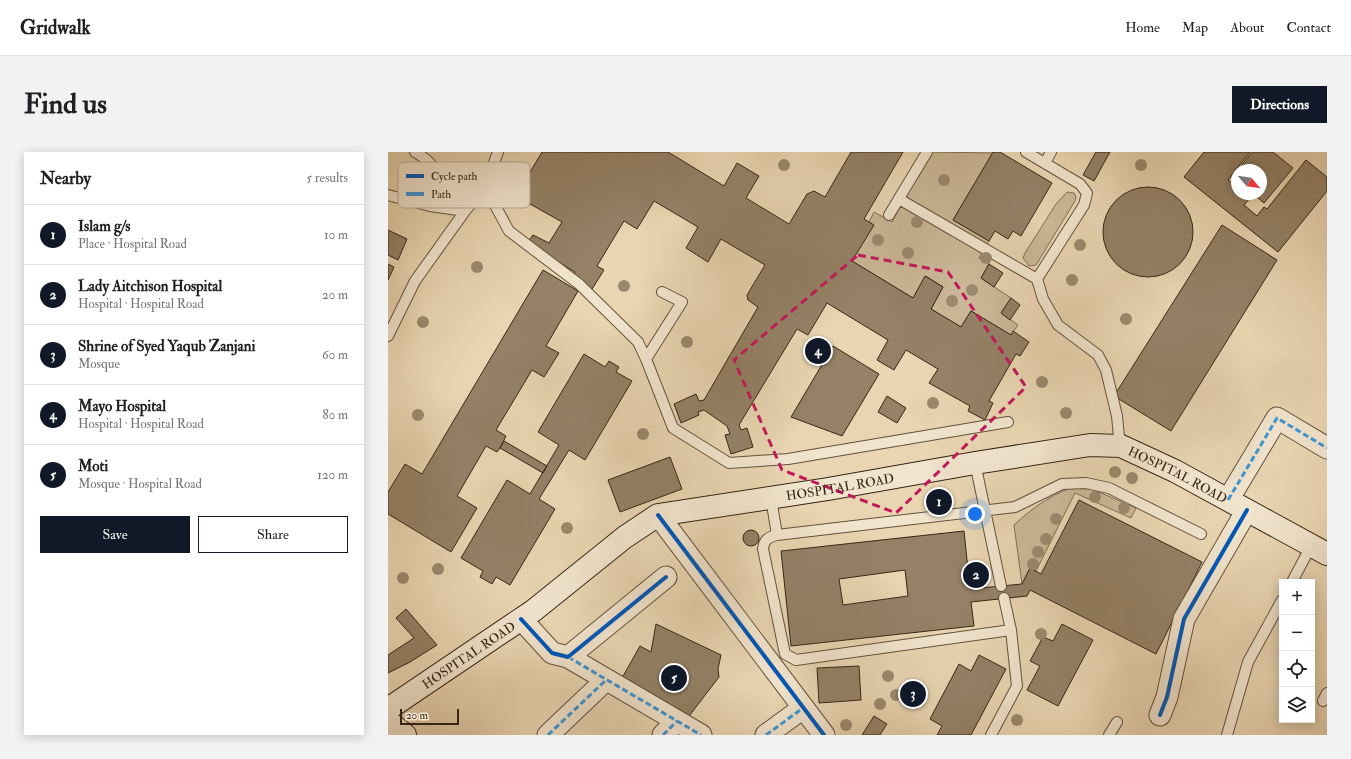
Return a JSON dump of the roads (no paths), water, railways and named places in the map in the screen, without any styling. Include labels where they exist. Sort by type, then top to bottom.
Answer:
[{"type":"main road","name":"HOSPITAL ROAD","points":[[388,709],[521,619],[625,536],[658,515],[771,498],[1090,445],[1122,446],[1175,471],[1319,550]]},
{"type":"main road","points":[[388,721],[405,735]]},
{"type":"street","points":[[1228,500],[1277,418],[1327,448]]},
{"type":"street","points":[[1160,715],[1167,697],[1184,619],[1247,510]]},
{"type":"street","points":[[658,515],[824,735]]},
{"type":"street","points":[[568,657],[666,577]]},
{"type":"street","points":[[521,619],[552,653],[568,657],[606,680],[670,728],[701,735]]},
{"type":"street","points":[[548,735],[606,680]]},
{"type":"street","points":[[766,735],[803,708]]},
{"type":"lane","points":[[415,152],[426,158],[430,162]]},
{"type":"lane","points":[[495,162],[498,152]]},
{"type":"lane","points":[[888,215],[927,152]]},
{"type":"lane","points":[[1026,152],[1080,184],[1087,193],[1084,205],[1037,279]]},
{"type":"lane","points":[[1045,162],[1051,152]]},
{"type":"lane","points":[[388,195],[398,198]]},
{"type":"lane","points":[[899,199],[1037,279],[1043,299],[1058,325],[1098,355],[1106,370],[1116,408],[1119,437],[1122,446]]},
{"type":"lane","points":[[444,208],[465,211]]},
{"type":"lane","points":[[388,336],[415,281],[468,208]]},
{"type":"lane","points":[[497,208],[509,231],[579,284],[638,342],[673,428],[729,463],[788,459],[1008,422]]},
{"type":"lane","points":[[646,359],[682,302],[662,292]]},
{"type":"lane","points":[[975,463],[1001,586]]},
{"type":"lane","points":[[1011,630],[796,660],[791,659],[785,654],[763,548],[766,539],[776,535],[1015,507],[1062,484],[1086,483],[1108,488],[1201,534]]},
{"type":"lane","points":[[771,498],[776,535]]},
{"type":"lane","points":[[1295,579],[1319,550]]},
{"type":"lane","points":[[991,735],[1017,686],[1011,630],[1004,598]]},
{"type":"lane","points":[[1227,735],[1248,662],[1279,605]]},
{"type":"lane","points":[[1109,735],[1117,722]]},
{"type":"place","name":"Mayo Hospital","points":[[818,351]]},
{"type":"place","name":"Islam g/s","points":[[939,502]]},
{"type":"place","name":"Lady Aitchison Hospital","points":[[976,575]]},
{"type":"place","name":"Moti","points":[[674,678]]},
{"type":"place","name":"Shrine of Syed Yaqub Zanjani","points":[[913,694]]}]
